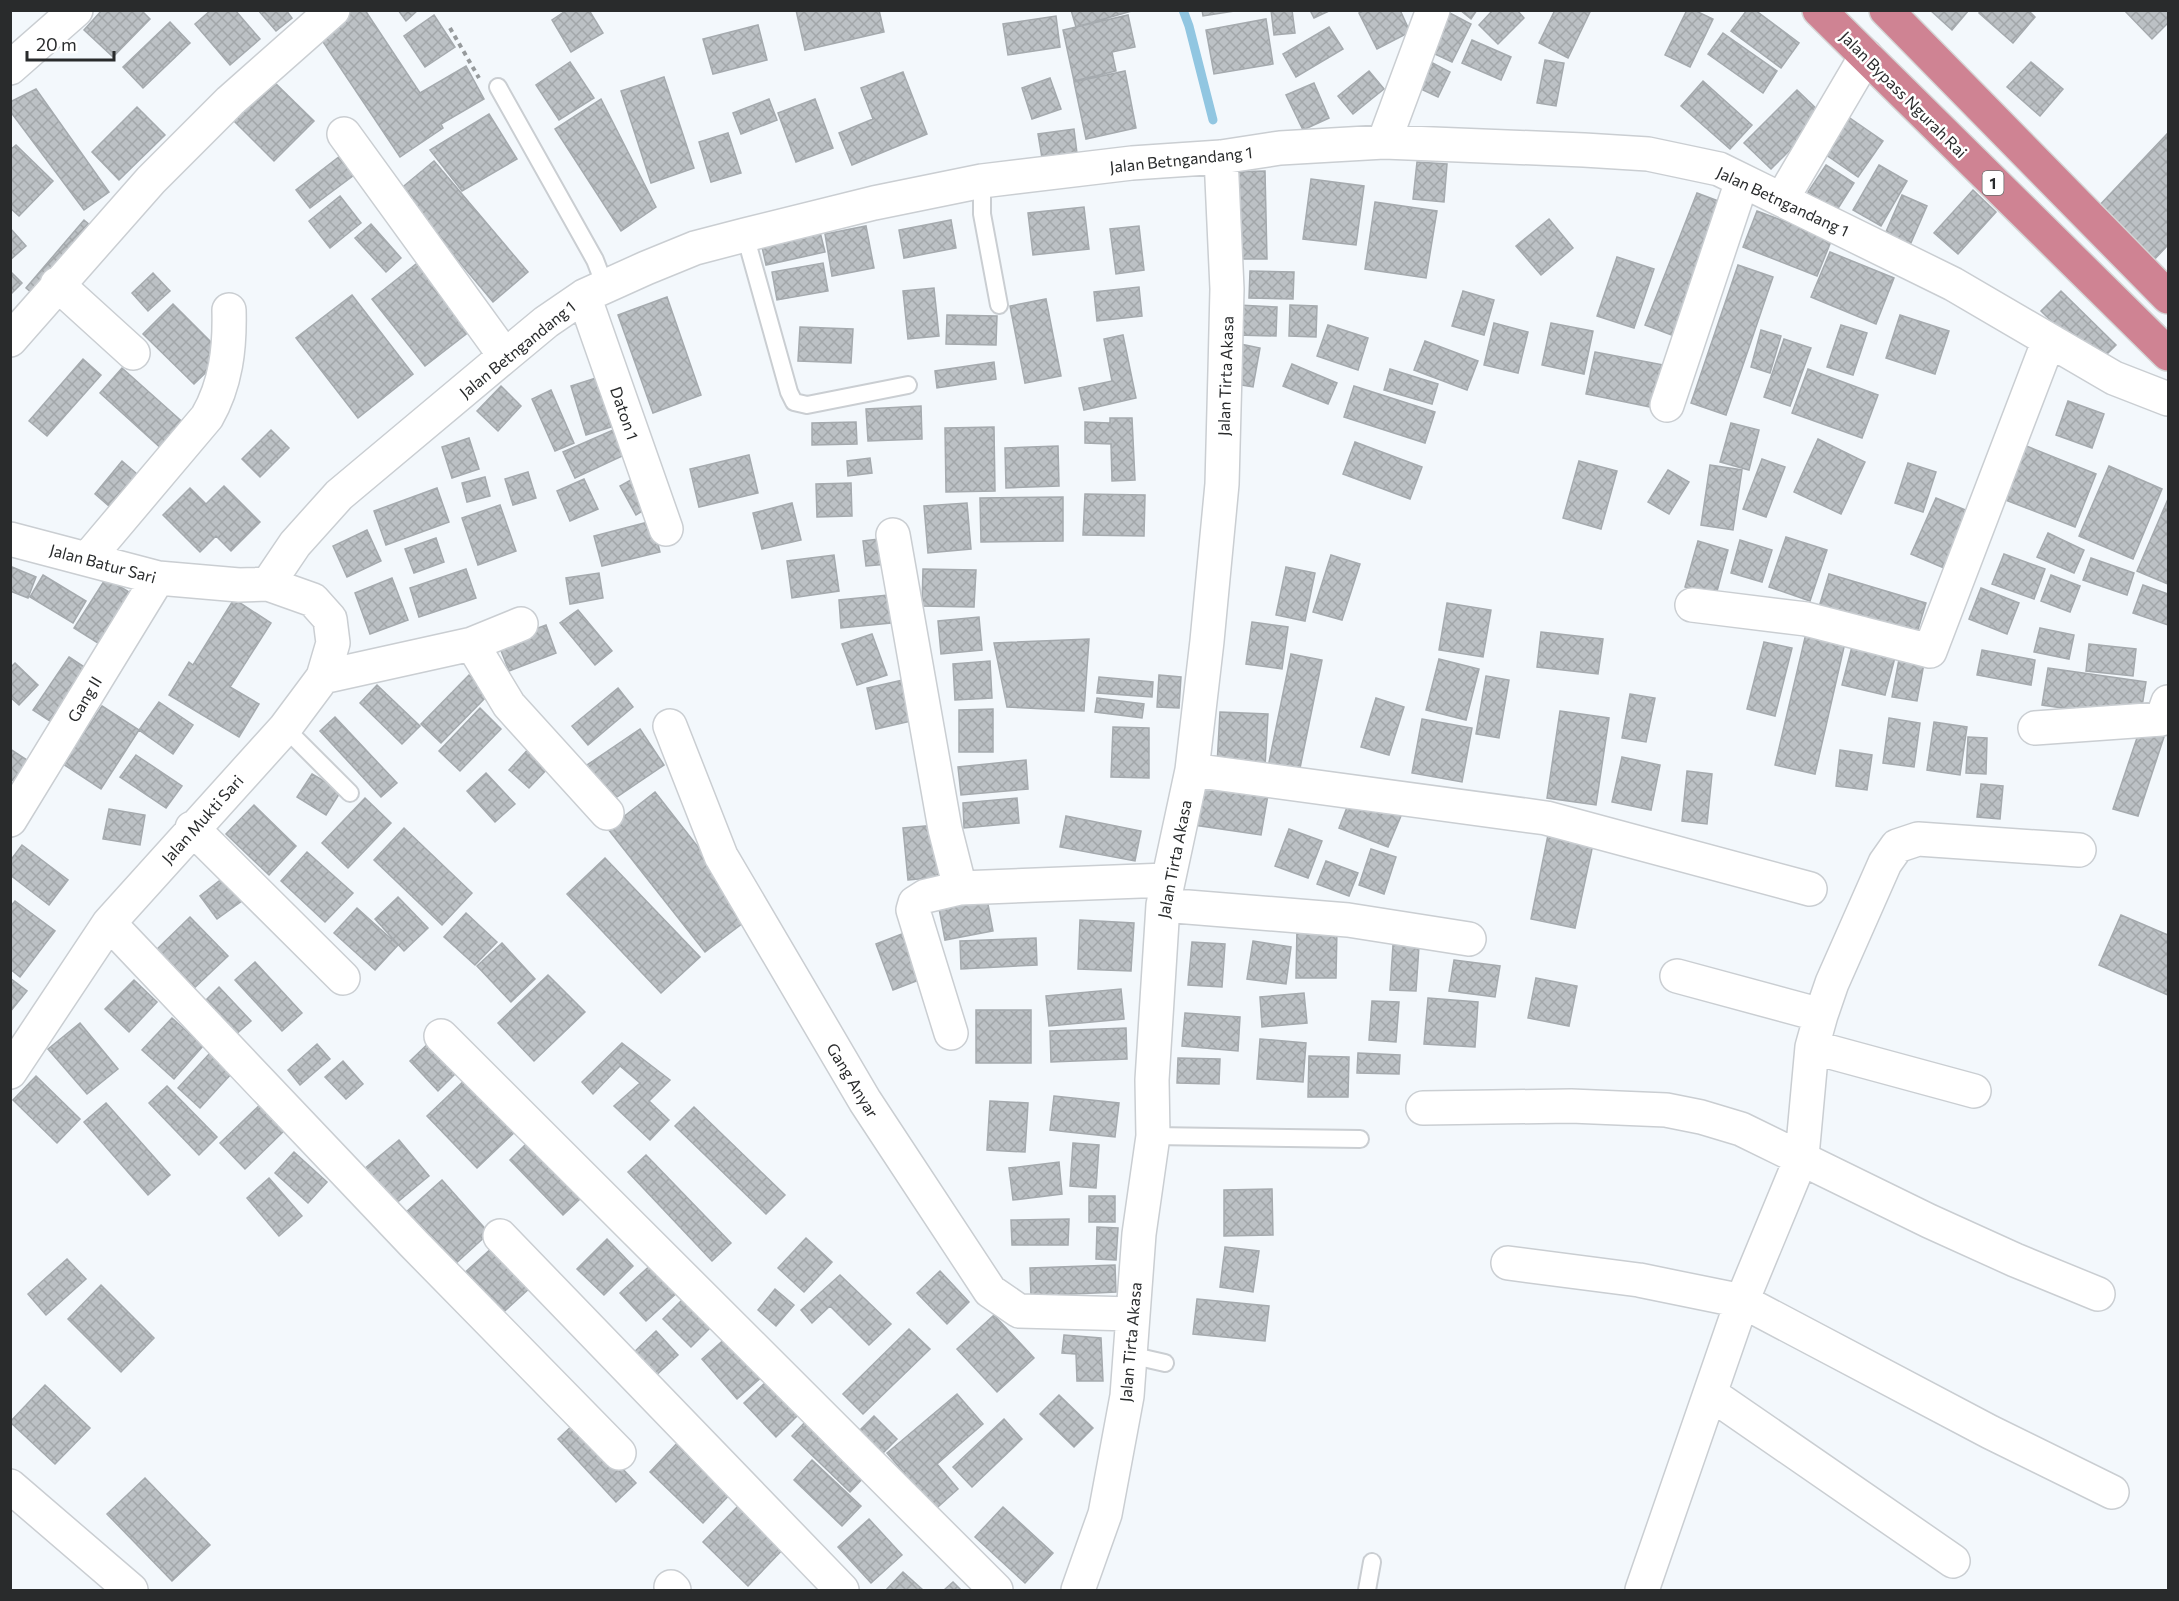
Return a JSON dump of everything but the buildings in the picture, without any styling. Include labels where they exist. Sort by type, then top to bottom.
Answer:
[{"type":"highway","name":"Jalan Bypass Ngurah Rai","points":[[1819,10],[2169,354]]},
{"type":"highway","points":[[1899,15],[2169,297]]},
{"type":"street","points":[[10,68],[76,10]]},
{"type":"street","points":[[10,340],[151,180],[230,101],[333,10]]},
{"type":"street","points":[[1384,142],[1433,10]]},
{"type":"street","points":[[1782,199],[1866,56]]},
{"type":"street","points":[[344,134],[504,356]]},
{"type":"street","name":"Jalan Betngandang 1","points":[[268,584],[296,544],[339,495],[546,322],[595,291],[695,248],[874,203],[982,181],[1132,163],[1221,157],[1280,148],[1384,142],[1648,154],[1709,166],[1782,199],[1953,284],[2114,378],[2169,399]]},
{"type":"street","name":"Jalan Tirta Akasa","points":[[1085,1588],[1105,1514],[1127,1396],[1132,1314],[1152,1136],[1152,1080],[1165,893],[1192,770],[1222,484],[1227,289],[1221,157]]},
{"type":"street","points":[[1667,405],[1742,180]]},
{"type":"street","points":[[57,285],[133,353]]},
{"type":"street","name":"Daton 1","points":[[595,291],[666,529]]},
{"type":"street","points":[[88,558],[207,417],[219,396],[226,369],[229,310]]},
{"type":"street","points":[[1692,605],[1806,619],[1930,651],[2049,340]]},
{"type":"street","points":[[893,535],[943,820],[960,888]]},
{"type":"street","name":"Jalan Batur Sari","points":[[10,539],[158,578],[239,585],[268,584]]},
{"type":"street","name":"Gang II","points":[[10,820],[158,578]]},
{"type":"street","name":"Jalan Mukti Sari","points":[[10,1072],[109,923],[192,828],[285,728],[323,677],[333,643],[330,619],[313,600],[268,584]]},
{"type":"street","points":[[323,677],[472,644],[521,624]]},
{"type":"street","points":[[472,644],[509,705],[607,813]]},
{"type":"street","points":[[2035,728],[2162,719],[2169,702]]},
{"type":"street","name":"Gang Anyar","points":[[670,726],[722,856],[865,1101],[990,1291],[1019,1311],[1132,1314]]},
{"type":"street","points":[[1192,770],[1546,818],[1810,889]]},
{"type":"street","points":[[192,828],[343,978]]},
{"type":"street","points":[[1642,1590],[1742,1301],[1802,1156],[1812,1047],[1821,1015],[1832,983],[1885,863],[1898,846],[1918,839],[2079,850]]},
{"type":"street","points":[[951,1033],[913,910],[915,903],[926,896],[960,888],[1165,893],[1469,939]]},
{"type":"street","points":[[109,923],[405,1235],[619,1453]]},
{"type":"street","points":[[1677,976],[1821,1015]]},
{"type":"street","points":[[441,1036],[996,1590]]},
{"type":"street","points":[[1812,1047],[1974,1091]]},
{"type":"street","points":[[1423,1108],[1571,1106],[1666,1110],[1741,1129],[1802,1156],[1940,1226],[2098,1294]]},
{"type":"street","points":[[500,1236],[842,1590]]},
{"type":"street","points":[[1508,1263],[1639,1280],[1742,1301],[2112,1492]]},
{"type":"street","points":[[1711,1394],[1953,1561]]},
{"type":"street","points":[[10,1486],[131,1590]]},
{"type":"lane","points":[[498,87],[595,260],[595,291]]},
{"type":"lane","points":[[982,181],[982,214],[999,305]]},
{"type":"lane","points":[[745,235],[789,392],[794,402],[807,405],[908,385]]},
{"type":"lane","points":[[285,728],[350,793]]},
{"type":"lane","points":[[1152,1136],[1360,1139]]},
{"type":"lane","points":[[1130,1355],[1165,1363]]},
{"type":"lane","points":[[1367,1590],[1372,1562]]},
{"type":"path","points":[[450,28],[481,80],[498,87]]},
{"type":"waterway","points":[[1183,10],[1213,120]]}]
